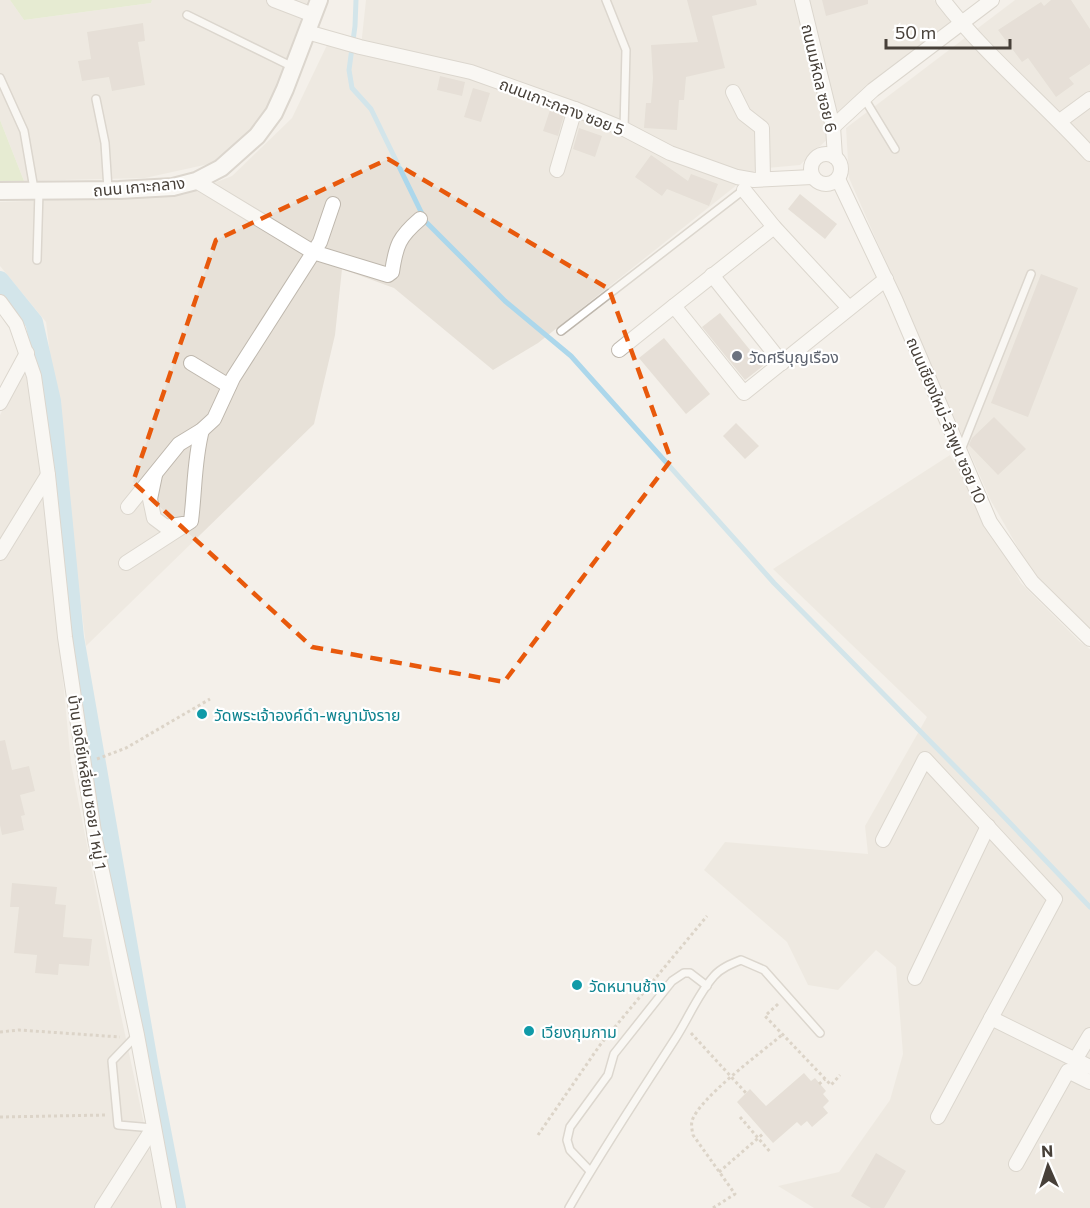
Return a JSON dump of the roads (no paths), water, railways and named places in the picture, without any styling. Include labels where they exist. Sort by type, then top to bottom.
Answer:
[{"type":"street","points":[[274,0],[316,8]]},
{"type":"street","name":"ถนนมหิดล ซอย 6","points":[[802,0],[833,127],[835,157]]},
{"type":"street","points":[[943,0],[961,23],[1090,154]]},
{"type":"street","points":[[833,127],[864,98],[992,0]]},
{"type":"street","name":"ถนน เกาะกลาง","points":[[0,191],[172,187],[196,181],[221,168],[257,136],[273,113],[316,8]]},
{"type":"street","name":"ถนนเกาะกลาง ซอย 5","points":[[307,32],[360,47],[471,72],[575,109],[624,129],[670,153],[754,183],[813,177]]},
{"type":"street","points":[[733,92],[744,114],[762,129],[754,183],[774,227],[849,308]]},
{"type":"street","points":[[1060,121],[1090,99]]},
{"type":"street","points":[[557,170],[575,109]]},
{"type":"street","points":[[824,154],[835,157],[841,167],[838,178],[833,182],[822,184],[813,177],[811,171],[814,160],[824,154]]},
{"type":"street","name":"ถนนเชียงใหม่-ลำพูน ซอย 10","points":[[838,178],[886,279],[990,522],[1032,582],[1090,639]]},
{"type":"street","points":[[196,181],[313,252],[388,275],[392,272],[400,239],[420,219]]},
{"type":"street","points":[[128,507],[179,444],[202,430],[214,419],[229,386],[320,242],[333,204]]},
{"type":"street","points":[[619,350],[774,227]]},
{"type":"street","points":[[712,275],[782,363]]},
{"type":"street","points":[[674,306],[744,393],[886,279]]},
{"type":"street","name":"บ้าน เจดีย์เหลี่ยม ซอย 1 หมู่ 1","points":[[0,302],[16,324],[34,376],[48,475],[65,638],[95,839],[132,1040],[169,1208]]},
{"type":"street","points":[[0,404],[27,353]]},
{"type":"street","points":[[191,363],[229,386]]},
{"type":"street","points":[[126,563],[190,520],[195,488],[196,456],[202,430]]},
{"type":"street","points":[[156,473],[150,499],[154,518],[166,527],[185,524]]},
{"type":"street","points":[[0,553],[48,475]]},
{"type":"street","points":[[882,840],[925,759],[1054,899],[938,1117]]},
{"type":"street","points":[[915,978],[988,826]]},
{"type":"street","points":[[991,1018],[1090,1067]]},
{"type":"street","points":[[1075,1060],[1090,1035]]},
{"type":"street","points":[[1016,1164],[1068,1071],[1090,1082]]},
{"type":"street","points":[[102,1208],[153,1128]]},
{"type":"lane","points":[[606,0],[626,50],[624,129]]},
{"type":"lane","points":[[187,15],[293,67]]},
{"type":"lane","points":[[0,78],[24,131],[37,190],[37,260]]},
{"type":"lane","points":[[864,98],[895,149]]},
{"type":"lane","points":[[96,99],[105,143],[108,190]]},
{"type":"lane","points":[[561,331],[754,183]]},
{"type":"lane","points":[[960,452],[1031,274]]},
{"type":"lane","points":[[569,1208],[707,986],[714,976],[729,964],[741,960],[764,970],[820,1033]]},
{"type":"lane","points":[[590,1171],[570,1150],[567,1140],[570,1127],[608,1075],[614,1054],[672,981],[690,973],[707,986]]},
{"type":"lane","points":[[132,1040],[112,1061],[118,1125],[153,1128]]},
{"type":"waterway","points":[[356,0],[349,70],[352,88],[371,109],[426,222],[505,301],[571,356],[774,583],[1090,907]]},
{"type":"waterway","points":[[0,280],[34,322],[52,401],[75,637],[150,1068],[177,1208]]},
{"type":"place","name":"วัดศรีบุญเรือง","points":[[737,356]]},
{"type":"place","name":"วัดพระเจ้าองค์ดำ-พญามังราย","points":[[202,714]]},
{"type":"place","name":"วัดหนานช้าง","points":[[577,985]]},
{"type":"place","name":"เวียงกุมกาม","points":[[529,1031]]}]
